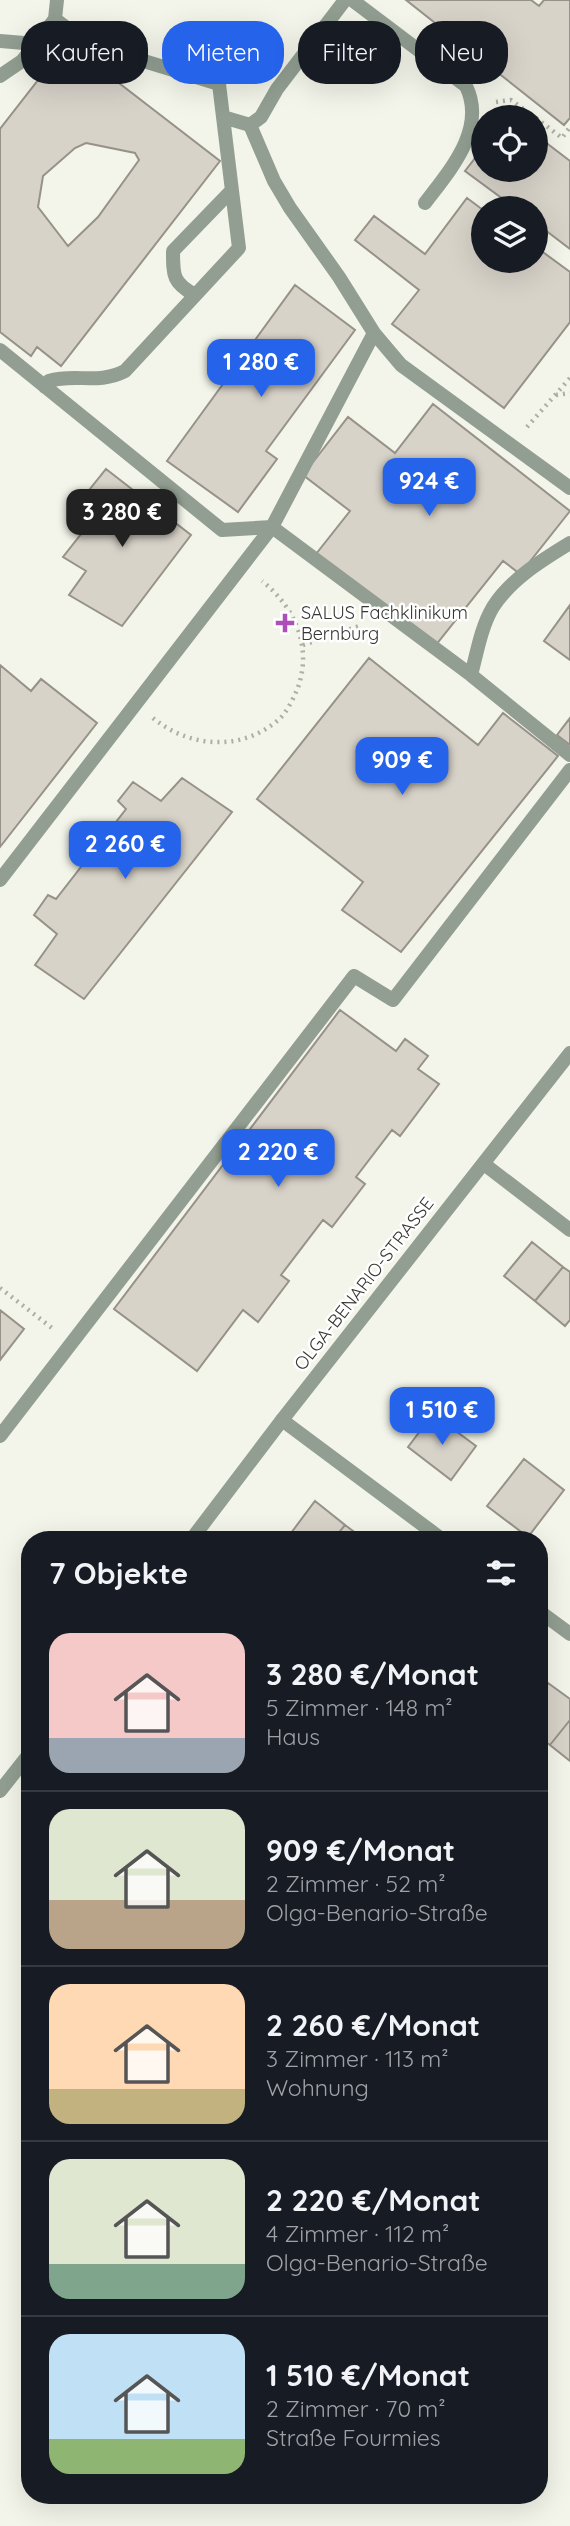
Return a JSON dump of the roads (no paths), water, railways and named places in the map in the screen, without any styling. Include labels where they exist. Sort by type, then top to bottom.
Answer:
[{"type":"street","points":[[45,387],[49,381],[57,378],[100,380],[125,371],[239,248],[219,84],[134,58],[110,61],[55,19],[57,0]]},
{"type":"street","points":[[250,125],[261,117],[277,89],[345,0]]},
{"type":"street","points":[[352,0],[466,86],[471,98],[472,117],[466,143],[454,165],[425,203]]},
{"type":"street","points":[[0,41],[21,43]]},
{"type":"street","points":[[0,76],[21,62]]},
{"type":"street","points":[[223,117],[250,125]]},
{"type":"street","points":[[250,125],[274,181],[290,208],[339,277],[374,333],[401,365],[570,488]]},
{"type":"street","points":[[195,295],[176,282],[173,251],[232,190]]},
{"type":"street","points":[[0,880],[272,527],[374,333]]},
{"type":"street","points":[[0,350],[222,530],[272,527],[471,675],[570,755]]},
{"type":"street","points":[[471,675],[481,635],[493,607],[542,560],[570,543]]},
{"type":"street","points":[[0,1436],[354,976],[393,1000],[570,770]]},
{"type":"street","name":"OLGA-BENARIO-STRASSE","points":[[198,1531],[570,1053]]},
{"type":"street","points":[[484,1164],[570,1230]]},
{"type":"street","points":[[282,1420],[431,1531]]},
{"type":"street","points":[[548,1618],[570,1634]]},
{"type":"street","points":[[0,1791],[21,1764]]},
{"type":"place","name":"SALUS Fachklinikum Bernburg","points":[[285,623]]}]
